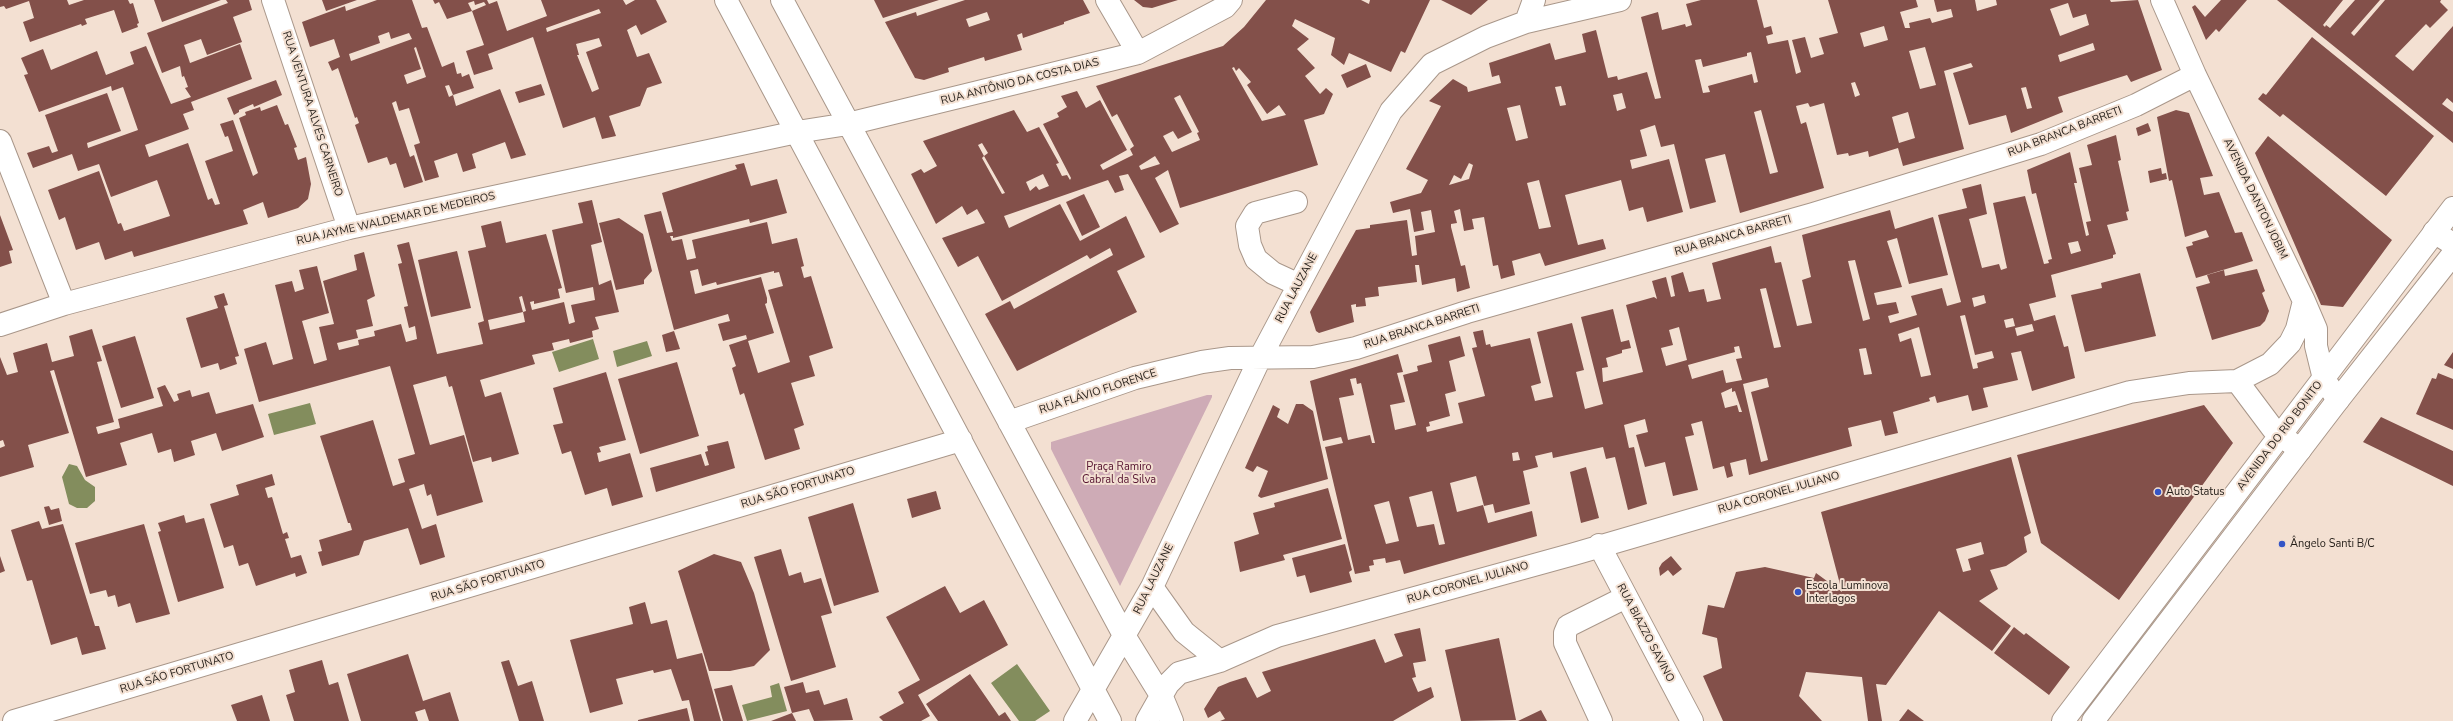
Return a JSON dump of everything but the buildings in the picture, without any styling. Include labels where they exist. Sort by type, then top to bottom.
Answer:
[{"type":"street","name":"RUA VENTURA ALVES CARNEIRO","points":[[273,0],[349,228]]},
{"type":"street","points":[[726,0],[1110,721]]},
{"type":"street","points":[[782,0],[1125,637],[1162,697],[1172,721]]},
{"type":"street","points":[[1107,0],[1138,53]]},
{"type":"street","name":"RUA ANTÔNIO DA COSTA DIAS","points":[[797,132],[848,124],[1138,53],[1225,7],[1231,0]]},
{"type":"street","points":[[1526,22],[1534,0]]},
{"type":"street","name":"RUA LAUZANE","points":[[1075,721],[1125,637],[1152,587],[1260,358],[1391,111],[1432,64],[1486,37],[1526,22],[1620,0]]},
{"type":"street","name":"AVENIDA DANTON JOBIM","points":[[2162,0],[2195,75],[2304,301],[2316,329],[2316,346],[2324,379],[2338,400]]},
{"type":"street","name":"RUA BRANCA BARRETI","points":[[1260,358],[1313,357],[1356,348],[1475,310],[1910,185],[2041,144],[2136,105],[2195,75]]},
{"type":"street","name":"RUA JAYME WALDEMAR DE MEDEIROS","points":[[0,325],[64,304],[349,228],[797,132]]},
{"type":"street","points":[[0,142],[64,304]]},
{"type":"street","points":[[1296,202],[1255,213],[1247,226],[1250,245],[1256,259],[1273,273],[1299,285]]},
{"type":"street","name":"AVENIDA DO RIO BONITO","points":[[2063,721],[2453,208]]},
{"type":"street","points":[[2434,232],[2453,244]]},
{"type":"street","points":[[2093,721],[2338,400],[2453,254]]},
{"type":"street","name":"RUA CORONEL JULIANO","points":[[1147,721],[1168,684],[1180,674],[1220,661],[1277,636],[2130,392],[2189,383],[2237,381],[2270,364],[2290,343],[2297,329],[2304,301]]},
{"type":"street","name":"RUA FLÁVIO FLORENCE","points":[[1009,422],[1135,378],[1202,362],[1260,358]]},
{"type":"street","points":[[2237,381],[2273,429],[2280,436],[2300,450]]},
{"type":"street","name":"RUA SÃO FORTUNATO","points":[[14,721],[961,440]]},
{"type":"street","name":"RUA BIAZZO SAVINO","points":[[1599,545],[1692,721]]},
{"type":"street","points":[[1152,587],[1184,632],[1220,661]]},
{"type":"street","points":[[1601,721],[1565,643],[1565,634],[1568,626],[1626,597]]},
{"type":"street","points":[[2114,655],[2133,668]]},
{"type":"green space","name":"Praça Ramiro Cabral da Silva","points":[[1207,395],[1212,395],[1212,397],[1120,586],[1051,449],[1051,442]]},
{"type":"shaded area","points":[[593,339],[599,359],[559,372],[552,352]]},
{"type":"shaded area","points":[[647,341],[652,356],[617,367],[613,351]]},
{"type":"shaded area","points":[[310,403],[316,424],[274,435],[268,414]]},
{"type":"shaded area","points":[[69,464],[77,466],[85,480],[95,487],[95,501],[87,508],[77,508],[69,504],[62,477]]},
{"type":"shaded area","points":[[1017,664],[1050,711],[1035,721],[1019,721],[991,683]]},
{"type":"shaded area","points":[[779,683],[787,711],[747,721],[742,705],[772,697],[770,686]]},
{"type":"place","name":"Auto Status","points":[[2158,492]]},
{"type":"place","name":"Ângelo Santi B/C","points":[[2282,544]]},
{"type":"place","name":"Escola Luminova Interlagos","points":[[1798,592]]}]
